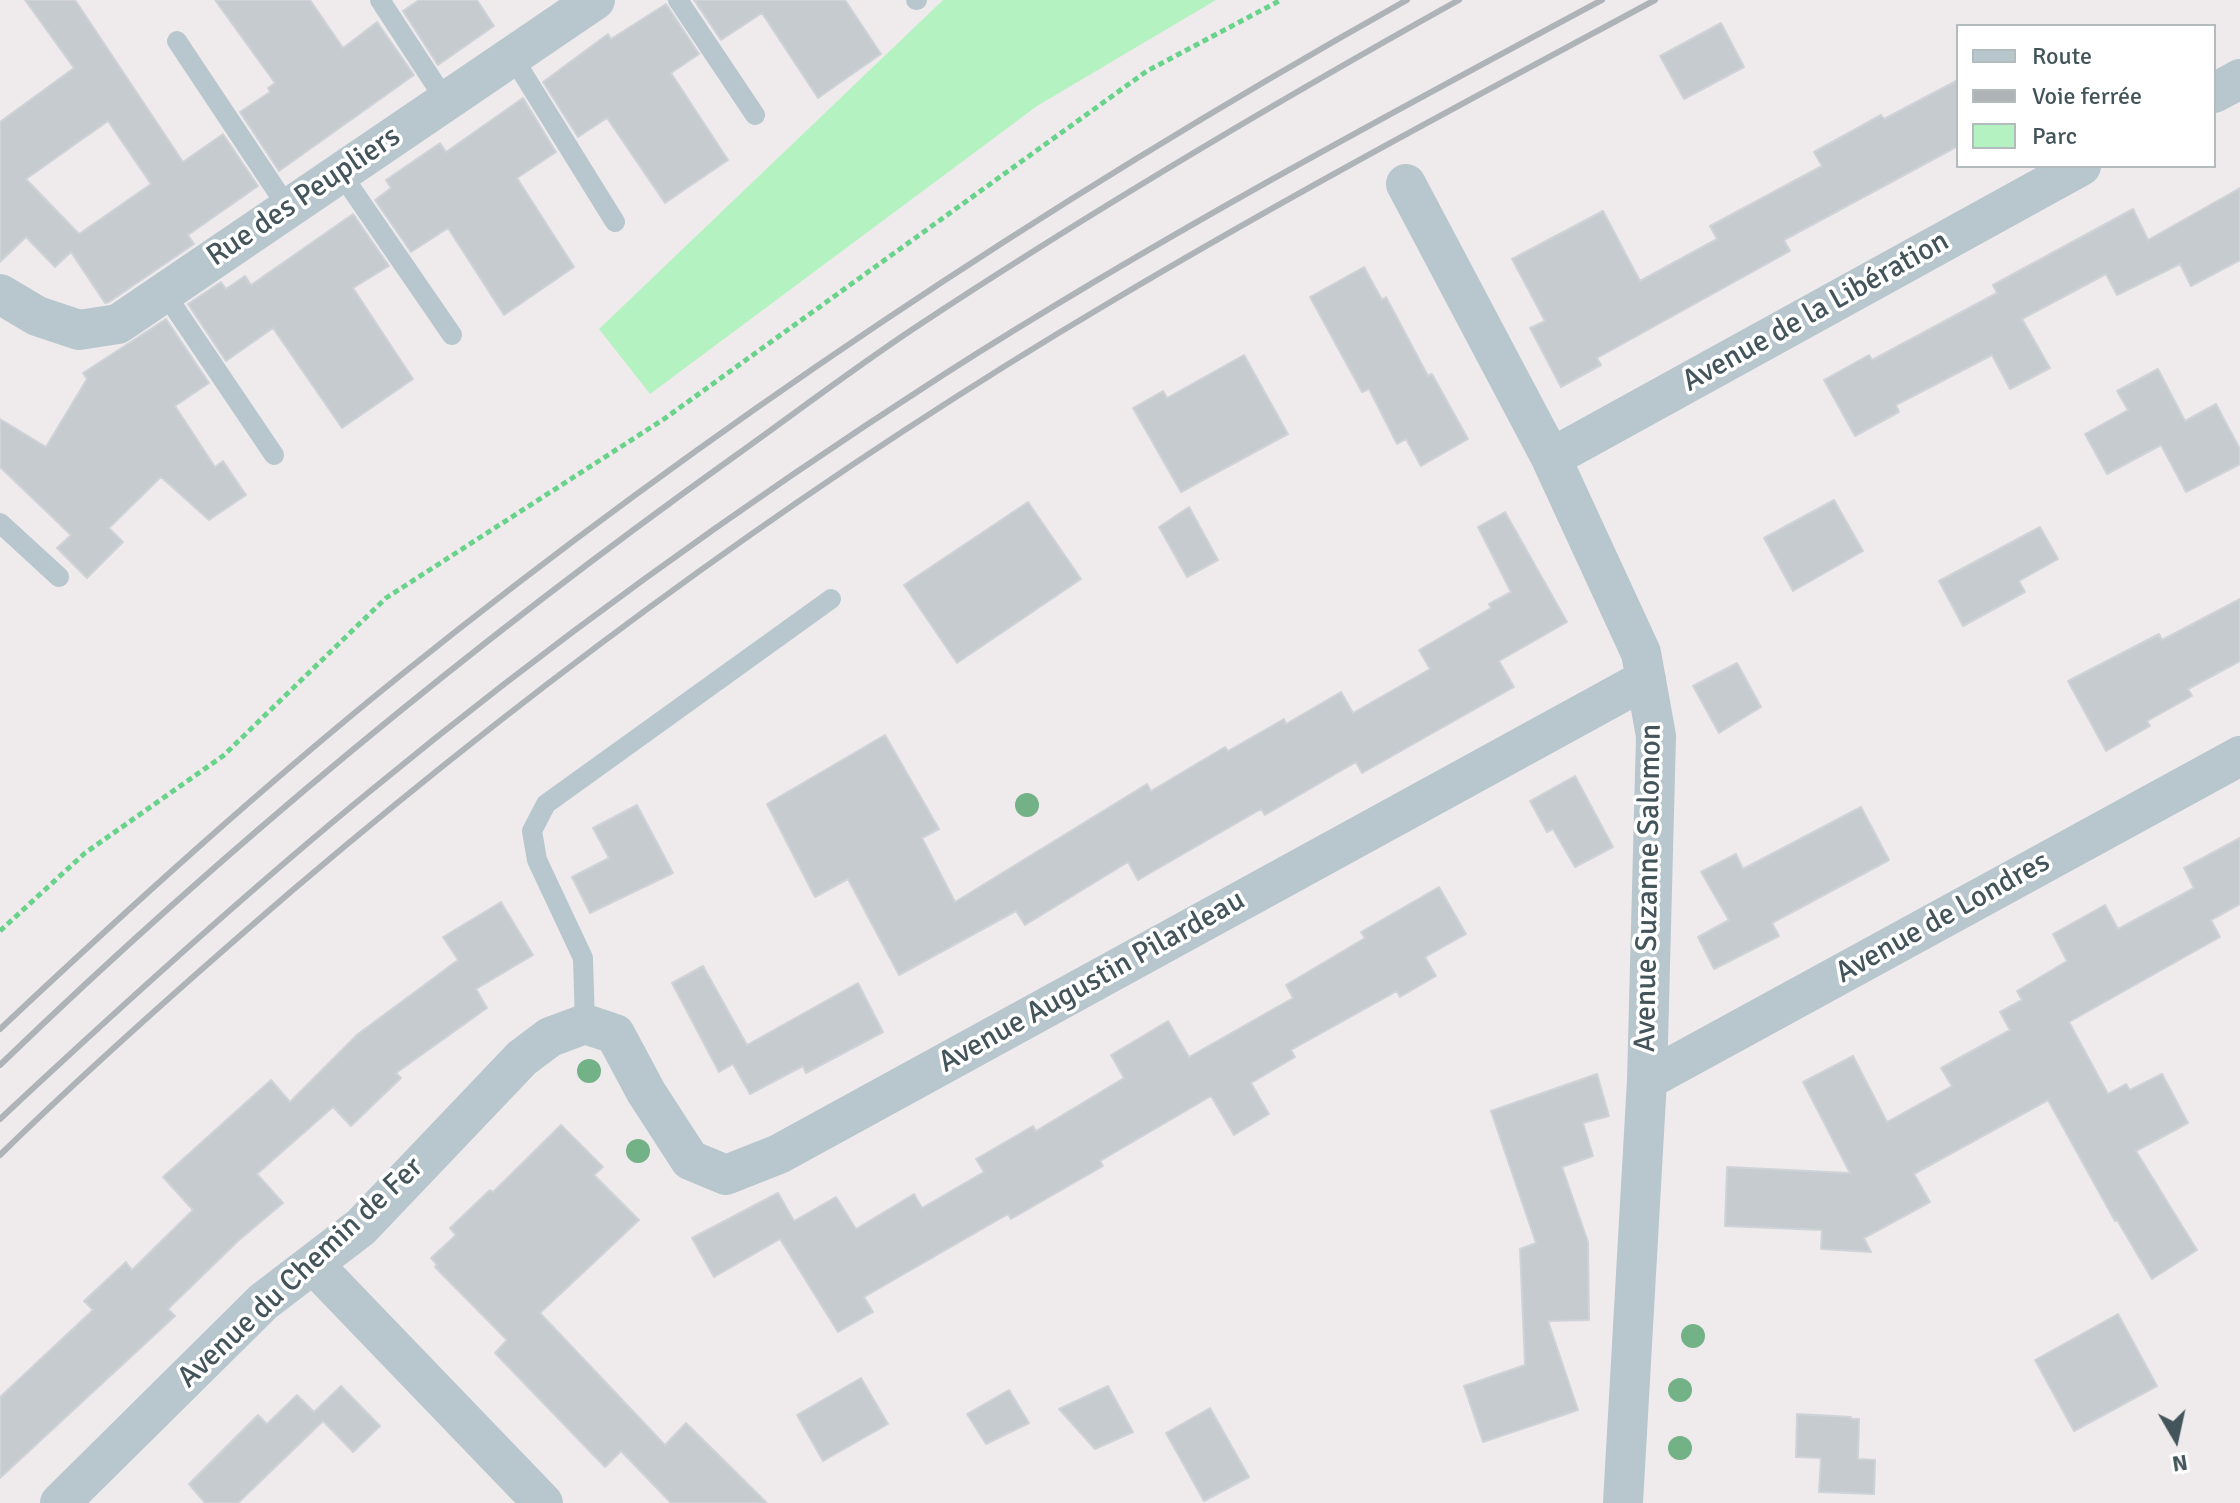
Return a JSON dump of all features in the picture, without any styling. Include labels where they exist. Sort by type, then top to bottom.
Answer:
[{"type":"street","name":"Rue des Peupliers","points":[[0,294],[37,316],[79,330],[118,324],[595,0]]},
{"type":"street","points":[[2216,92],[2240,79]]},
{"type":"street","name":"Avenue de la Libération","points":[[1551,458],[2077,168]]},
{"type":"street","name":"Avenue Suzanne Salomon","points":[[1406,184],[1551,458],[1641,653],[1656,736],[1647,1080],[1623,1503]]},
{"type":"street","name":"Avenue Augustin Pilardeau","points":[[585,1024],[615,1034],[646,1092],[690,1160],[726,1175],[779,1154],[1646,679]]},
{"type":"street","name":"Avenue de Londres","points":[[1647,1080],[2240,756]]},
{"type":"street","name":"Avenue du Chemin de Fer","points":[[60,1503],[263,1302],[361,1227],[522,1058],[550,1037],[585,1024]]},
{"type":"street","points":[[313,1264],[543,1503]]},
{"type":"lane","points":[[380,0],[446,101]]},
{"type":"lane","points":[[678,0],[755,115]]},
{"type":"lane","points":[[177,41],[288,208]]},
{"type":"lane","points":[[512,56],[615,222]]},
{"type":"lane","points":[[340,172],[452,335]]},
{"type":"lane","points":[[164,292],[274,455]]},
{"type":"lane","points":[[0,523],[59,577]]},
{"type":"lane","points":[[585,1024],[583,958],[537,860],[532,831],[546,804],[831,599]]},
{"type":"path","points":[[0,931],[85,853],[223,756],[386,598],[664,419],[1147,71],[1281,0]]},
{"type":"green space","points":[[943,0],[1216,0],[1037,106],[650,394],[599,329]]},
{"type":"building","points":[[25,0],[75,0],[183,162],[223,134],[258,186],[188,235],[194,244],[105,303],[71,252],[55,267],[26,237],[0,262],[0,122],[74,68]],"holes":[[[108,121],[151,184],[79,234],[26,179]]]},
{"type":"building","points":[[215,0],[310,0],[343,48],[377,22],[414,75],[279,171],[240,112],[270,92],[268,88],[275,83]]},
{"type":"building","points":[[419,0],[477,0],[494,26],[438,65],[403,11]]},
{"type":"building","points":[[694,0],[845,0],[881,54],[818,98],[762,13],[721,40]]},
{"type":"building","points":[[666,4],[699,54],[671,73],[728,160],[665,203],[607,118],[578,137],[543,82],[608,34],[611,39]]},
{"type":"building","points":[[1721,23],[1744,67],[1684,99],[1660,56]]},
{"type":"building","points":[[1956,81],[1956,147],[1784,240],[1790,251],[1597,358],[1601,365],[1561,387],[1530,328],[1545,321],[1512,259],[1603,211],[1640,281],[1717,239],[1710,226],[1822,166],[1814,152],[1881,115],[1884,119]]},
{"type":"building","points":[[523,98],[556,152],[517,178],[574,267],[504,315],[448,228],[411,252],[375,200],[391,188],[386,180],[440,143],[446,152]]},
{"type":"building","points":[[2240,188],[2240,260],[2191,286],[2180,264],[2117,295],[2106,274],[2022,319],[2050,368],[2010,389],[1992,355],[1896,405],[1899,412],[1855,436],[1824,380],[1869,355],[1872,360],[1997,293],[1993,285],[2133,209],[2148,240]]},
{"type":"building","points":[[353,214],[389,266],[353,288],[413,379],[342,428],[273,328],[226,361],[188,304],[221,282],[226,289],[245,276],[251,285]]},
{"type":"building","points":[[1364,267],[1382,300],[1386,297],[1428,376],[1432,374],[1468,439],[1421,466],[1406,439],[1397,444],[1369,389],[1362,392],[1310,297]]},
{"type":"building","points":[[166,319],[209,383],[175,406],[215,467],[223,461],[246,495],[209,520],[161,477],[109,528],[123,542],[87,578],[57,548],[71,535],[0,467],[0,419],[46,447],[87,379],[83,373]]},
{"type":"building","points":[[1244,355],[1288,434],[1181,492],[1133,408],[1163,391],[1167,398]]},
{"type":"building","points":[[2158,369],[2185,421],[2216,404],[2240,449],[2240,464],[2186,492],[2161,445],[2107,474],[2085,434],[2128,410],[2117,391]]},
{"type":"building","points":[[1834,500],[1863,551],[1793,591],[1764,538]]},
{"type":"building","points":[[1028,502],[1081,579],[957,663],[904,585]]},
{"type":"building","points":[[1189,507],[1218,560],[1187,577],[1159,527]]},
{"type":"building","points":[[1505,512],[1567,622],[1499,661],[1514,687],[1362,773],[1356,762],[1265,815],[1261,809],[1138,880],[1128,862],[1025,925],[1016,911],[899,975],[848,879],[815,897],[767,804],[885,735],[939,829],[922,838],[955,902],[1147,784],[1151,791],[1225,747],[1228,751],[1284,719],[1286,724],[1341,692],[1353,713],[1430,669],[1419,650],[1491,608],[1489,604],[1511,592],[1478,527]]},
{"type":"building","points":[[2040,527],[2058,559],[2019,581],[2025,592],[1963,626],[1939,581]]},
{"type":"building","points":[[2240,599],[2240,661],[2188,689],[2192,696],[2147,721],[2150,726],[2106,751],[2068,681],[2159,634],[2162,640]]},
{"type":"building","points":[[1737,663],[1761,707],[1719,733],[1693,686]]},
{"type":"building","points":[[1575,776],[1613,847],[1575,867],[1553,829],[1547,832],[1530,801]]},
{"type":"building","points":[[637,805],[673,873],[590,913],[572,877],[609,858],[593,828]]},
{"type":"building","points":[[1861,807],[1889,860],[1772,923],[1779,936],[1714,969],[1698,937],[1729,920],[1701,872],[1736,854],[1743,869]]},
{"type":"building","points":[[2240,838],[2240,904],[2211,920],[2220,937],[2069,1022],[2108,1094],[2126,1084],[2130,1090],[2162,1074],[2188,1123],[2136,1151],[2197,1250],[2152,1279],[2115,1221],[2048,1100],[1914,1174],[1930,1202],[1864,1238],[1871,1252],[1821,1249],[1822,1230],[1725,1226],[1727,1167],[1850,1173],[1803,1082],[1853,1056],[1887,1122],[1952,1086],[1941,1068],[2010,1030],[2000,1012],[2022,1000],[2017,991],[2067,961],[2053,934],[2105,905],[2118,929],[2194,888],[2184,868]]},
{"type":"building","points":[[1439,887],[1466,934],[1425,957],[1436,976],[1400,997],[1397,991],[1291,1050],[1295,1057],[1251,1083],[1269,1114],[1234,1135],[1211,1096],[1100,1161],[1103,1166],[1011,1219],[1008,1214],[864,1297],[873,1312],[838,1332],[780,1239],[714,1277],[692,1238],[778,1193],[794,1221],[836,1197],[856,1229],[914,1194],[922,1208],[984,1172],[976,1159],[1033,1126],[1036,1131],[1124,1078],[1111,1055],[1168,1021],[1189,1057],[1293,998],[1286,985],[1365,938],[1361,932]]},
{"type":"building","points":[[501,902],[533,955],[476,989],[487,1008],[396,1073],[401,1078],[351,1126],[333,1107],[257,1174],[283,1203],[238,1241],[168,1309],[175,1316],[0,1478],[0,1397],[93,1310],[84,1301],[126,1262],[132,1270],[193,1210],[163,1177],[271,1080],[290,1102],[358,1034],[458,960],[443,937]]},
{"type":"building","points":[[703,966],[747,1045],[858,983],[883,1032],[806,1073],[803,1066],[750,1094],[733,1064],[719,1072],[672,983]]},
{"type":"building","points":[[1597,1074],[1609,1116],[1583,1123],[1593,1156],[1562,1167],[1588,1242],[1589,1320],[1548,1321],[1578,1410],[1483,1442],[1464,1386],[1525,1365],[1520,1249],[1536,1243],[1491,1111]]},
{"type":"building","points":[[561,1125],[603,1167],[594,1175],[639,1220],[540,1313],[665,1445],[686,1423],[767,1503],[671,1503],[621,1451],[605,1467],[495,1353],[507,1340],[435,1267],[437,1265],[431,1258],[456,1235],[450,1228],[490,1190],[493,1192]]},
{"type":"building","points":[[2118,1314],[2157,1386],[2074,1431],[2035,1360]]},
{"type":"building","points":[[861,1378],[888,1424],[823,1461],[797,1415]]},
{"type":"building","points":[[341,1386],[380,1426],[353,1452],[323,1421],[238,1503],[205,1503],[189,1484],[258,1415],[267,1424],[297,1395],[314,1412]]},
{"type":"building","points":[[1108,1386],[1133,1432],[1095,1449],[1059,1409]]},
{"type":"building","points":[[1009,1390],[1029,1423],[986,1444],[967,1414]]},
{"type":"building","points":[[1210,1408],[1249,1477],[1204,1501],[1166,1433]]},
{"type":"building","points":[[1797,1414],[1859,1419],[1858,1459],[1875,1460],[1874,1494],[1819,1492],[1821,1458],[1796,1457]]},
{"type":"railway","points":[[0,1029],[197,848],[349,717],[520,581],[642,490],[890,316],[1017,234],[1145,153],[1407,0]]},
{"type":"railway","points":[[0,1065],[175,902],[265,824],[449,671],[638,526],[868,360],[980,285],[1183,159],[1459,0]]},
{"type":"railway","points":[[0,1119],[182,952],[369,792],[578,628],[795,473],[943,375],[1105,276],[1352,135],[1602,0]]},
{"type":"railway","points":[[0,1155],[182,987],[391,808],[589,653],[793,505],[1004,366],[1112,301],[1246,223],[1655,0]]}]
